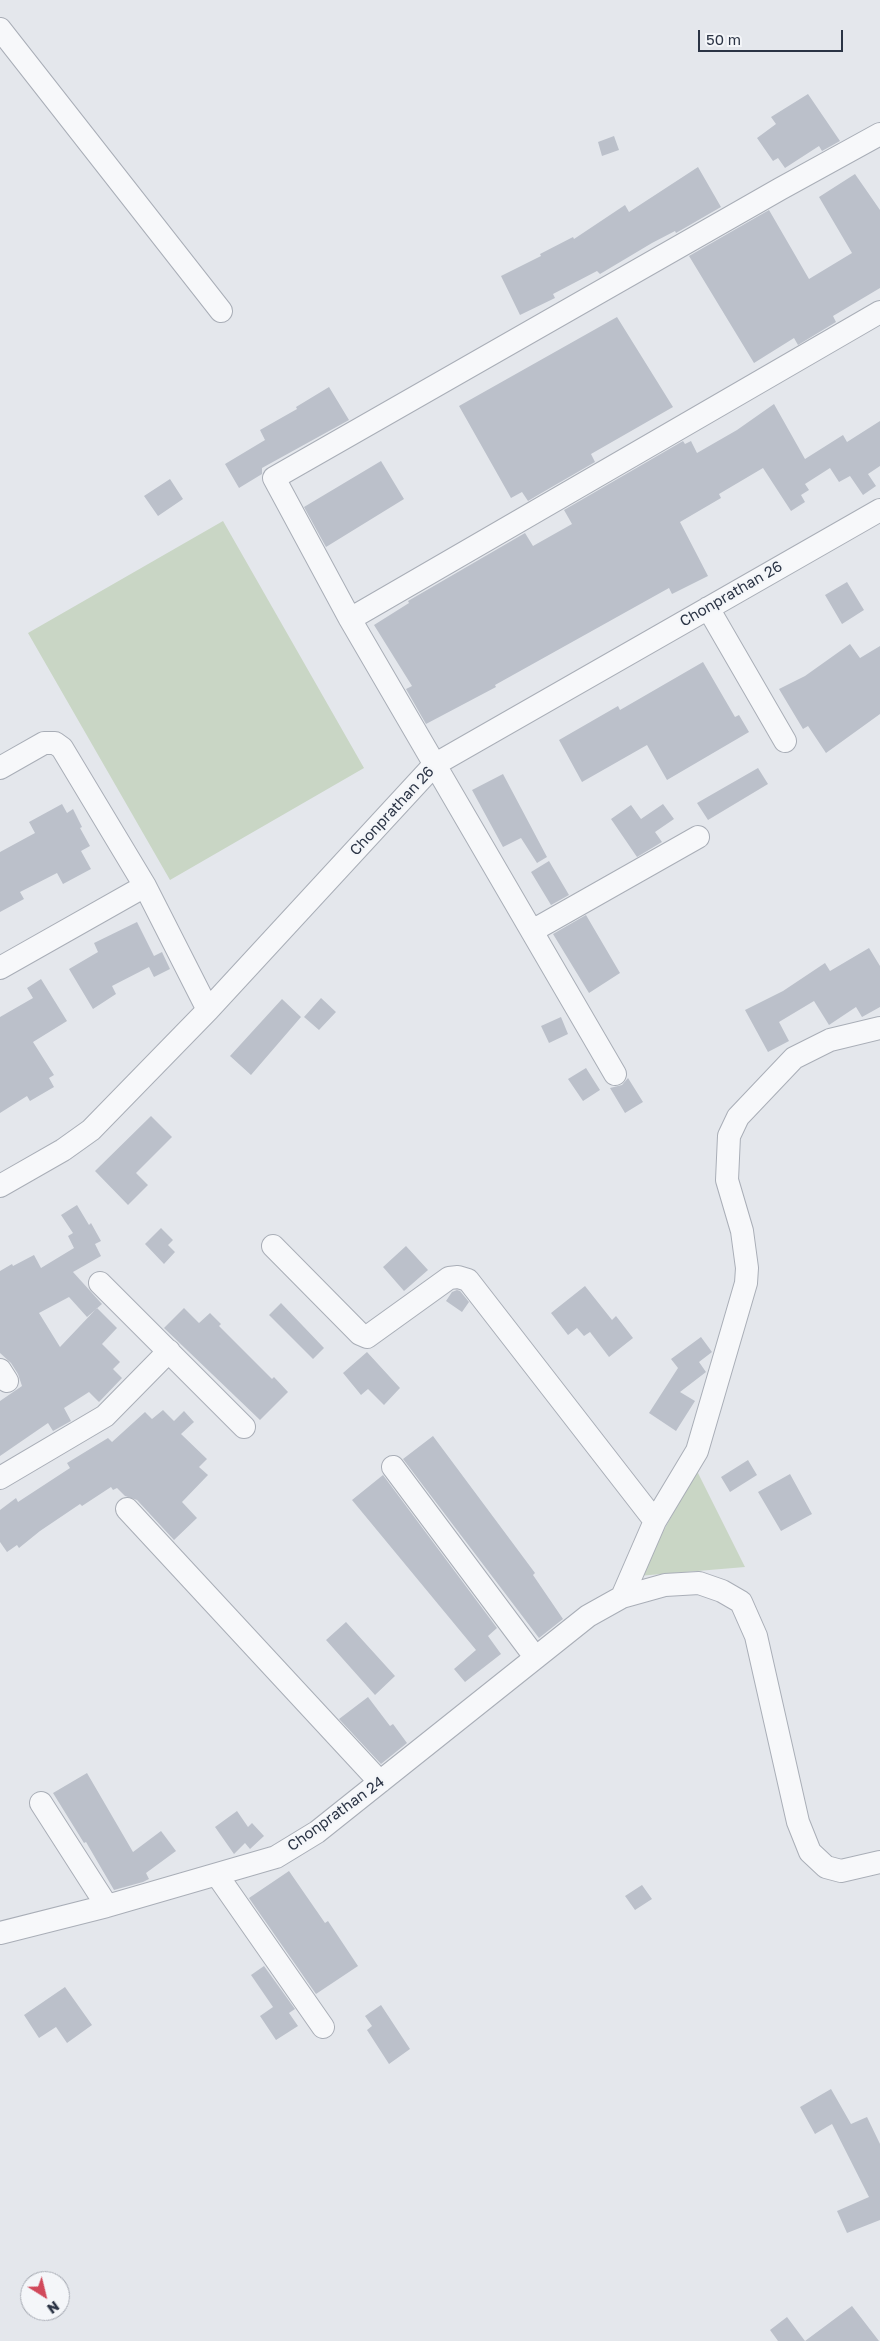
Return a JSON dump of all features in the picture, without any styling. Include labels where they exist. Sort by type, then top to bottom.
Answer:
[{"type":"street","points":[[0,30],[221,311]]},
{"type":"street","points":[[615,1074],[434,765],[350,618],[274,478],[780,189],[880,134]]},
{"type":"street","points":[[350,618],[880,312]]},
{"type":"street","name":"Chonprathan 26","points":[[0,1186],[63,1150],[91,1130],[208,1010],[434,765],[880,510]]},
{"type":"street","points":[[708,608],[785,741]]},
{"type":"street","points":[[0,768],[44,743],[55,743],[62,748],[145,886],[208,1010]]},
{"type":"street","points":[[532,931],[698,837]]},
{"type":"street","points":[[0,968],[145,886]]},
{"type":"street","points":[[622,1597],[655,1521],[697,1451],[746,1283],[747,1268],[742,1231],[727,1180],[730,1136],[738,1117],[794,1058],[830,1040],[880,1028]]},
{"type":"street","points":[[273,1246],[360,1334],[367,1337],[449,1278],[458,1277],[468,1280],[655,1521]]},
{"type":"street","points":[[100,1283],[244,1427]]},
{"type":"street","points":[[0,1478],[105,1416],[168,1351]]},
{"type":"street","points":[[393,1467],[535,1657]]},
{"type":"street","points":[[127,1509],[380,1782]]},
{"type":"street","name":"Chonprathan 24","points":[[0,1933],[107,1906],[276,1857],[317,1832],[588,1616],[622,1597],[665,1585],[699,1583],[722,1591],[740,1602],[756,1636],[798,1822],[810,1852],[826,1867],[841,1871],[877,1870]]},
{"type":"street","points":[[41,1803],[107,1906]]},
{"type":"street","points":[[217,1875],[323,2027]]},
{"type":"green space","points":[[223,521],[364,768],[170,880],[28,633]]},
{"type":"green space","points":[[697,1471],[745,1567],[638,1576]]},
{"type":"building","points":[[808,94],[840,141],[822,151],[819,146],[785,168],[778,158],[773,161],[757,138],[776,124],[771,117]]},
{"type":"building","points":[[614,136],[619,150],[602,156],[598,142]]},
{"type":"building","points":[[698,167],[721,207],[676,233],[675,231],[652,243],[600,274],[597,271],[553,294],[555,298],[520,315],[501,276],[573,237],[574,239],[625,205],[629,212]]},
{"type":"building","points":[[855,174],[880,210],[880,288],[833,316],[836,322],[798,345],[794,338],[754,363],[689,256],[769,210],[809,279],[852,253],[819,197]]},
{"type":"building","points":[[617,317],[673,407],[591,454],[595,462],[528,501],[522,492],[511,498],[459,406]]},
{"type":"building","points":[[329,387],[349,420],[262,468],[262,474],[239,488],[225,464],[265,440],[260,430],[297,409],[296,407]]},
{"type":"building","points":[[774,404],[805,459],[843,435],[847,442],[880,421],[880,466],[868,474],[876,486],[863,495],[850,476],[839,482],[830,468],[805,484],[809,490],[801,495],[805,502],[791,511],[763,468],[719,494],[721,498],[680,522],[708,576],[672,594],[669,588],[495,685],[496,687],[426,724],[406,689],[412,686],[374,625],[409,603],[408,601],[525,533],[533,546],[572,524],[564,510],[683,441],[685,444],[691,441],[697,453],[737,430]]},
{"type":"building","points":[[381,461],[404,499],[326,547],[304,507]]},
{"type":"building","points":[[170,479],[183,499],[158,516],[144,496]]},
{"type":"building","points":[[847,582],[864,610],[842,624],[825,595]]},
{"type":"building","points":[[850,644],[860,658],[880,646],[880,714],[826,753],[808,726],[803,729],[779,689],[805,676]]},
{"type":"building","points":[[703,662],[735,717],[739,715],[749,732],[667,780],[647,745],[582,782],[559,740],[618,706],[620,710]]},
{"type":"building","points":[[758,768],[768,784],[708,820],[697,803]]},
{"type":"building","points":[[503,774],[547,857],[537,863],[521,838],[503,847],[472,790]]},
{"type":"building","points":[[62,804],[67,813],[73,809],[82,827],[80,828],[90,846],[81,851],[91,869],[63,884],[57,873],[20,892],[24,899],[0,912],[0,852],[35,833],[29,822]]},
{"type":"building","points":[[663,804],[674,819],[655,832],[662,842],[637,857],[611,819],[631,805],[641,819]]},
{"type":"building","points":[[549,861],[569,895],[551,905],[531,872]]},
{"type":"building","points":[[586,915],[620,973],[589,993],[553,934]]},
{"type":"building","points":[[137,922],[154,956],[162,952],[170,969],[154,977],[149,967],[112,986],[116,994],[93,1009],[69,969],[98,952],[94,943]]},
{"type":"building","points":[[869,948],[880,966],[880,1007],[862,1017],[856,1007],[829,1025],[814,1001],[779,1022],[789,1041],[768,1052],[745,1010],[783,991],[825,963],[830,971]]},
{"type":"building","points":[[41,979],[67,1021],[33,1042],[54,1075],[49,1078],[54,1087],[30,1101],[27,1096],[0,1113],[0,1017],[33,998],[27,988]]},
{"type":"building","points":[[321,998],[336,1012],[319,1030],[304,1017]]},
{"type":"building","points":[[282,999],[301,1017],[251,1075],[230,1056]]},
{"type":"building","points":[[561,1017],[568,1034],[549,1043],[541,1026]]},
{"type":"building","points":[[586,1068],[600,1090],[583,1101],[568,1079]]},
{"type":"building","points":[[628,1078],[643,1102],[625,1113],[610,1088],[622,1085]]},
{"type":"building","points":[[151,1116],[172,1137],[136,1173],[148,1185],[128,1205],[95,1171]]},
{"type":"building","points":[[77,1205],[89,1225],[91,1223],[101,1241],[95,1244],[101,1256],[73,1272],[102,1304],[97,1308],[117,1328],[102,1344],[120,1362],[113,1369],[122,1378],[99,1402],[89,1392],[64,1408],[71,1421],[53,1431],[48,1423],[0,1456],[0,1401],[22,1386],[18,1374],[11,1363],[0,1353],[0,1271],[34,1255],[41,1268],[74,1248],[68,1236],[73,1233],[61,1215]],"holes":[[[69,1297],[87,1317],[95,1310],[60,1347],[39,1313]]]},
{"type":"building","points":[[161,1228],[173,1240],[168,1245],[175,1252],[164,1264],[145,1244]]},
{"type":"building","points":[[406,1246],[428,1270],[404,1291],[383,1267]]},
{"type":"building","points":[[585,1286],[612,1320],[616,1316],[633,1338],[609,1357],[590,1332],[584,1336],[577,1328],[568,1335],[551,1313]]},
{"type":"building","points":[[457,1290],[469,1302],[462,1312],[446,1301],[452,1292]]},
{"type":"building","points":[[281,1303],[324,1348],[313,1359],[269,1315]]},
{"type":"building","points":[[184,1308],[199,1323],[210,1313],[221,1324],[219,1326],[272,1379],[274,1377],[288,1392],[260,1420],[164,1328]]},
{"type":"building","points":[[701,1337],[712,1352],[699,1362],[706,1372],[680,1392],[695,1401],[676,1431],[649,1413],[678,1368],[671,1359]]},
{"type":"building","points":[[367,1352],[400,1388],[384,1405],[368,1389],[361,1395],[343,1373]]},
{"type":"building","points":[[163,1410],[174,1421],[184,1411],[194,1422],[181,1434],[207,1459],[199,1467],[208,1475],[182,1502],[197,1518],[174,1540],[137,1500],[125,1496],[117,1488],[113,1490],[111,1487],[82,1506],[80,1504],[40,1531],[19,1548],[17,1545],[7,1552],[0,1542],[0,1510],[16,1498],[18,1502],[70,1468],[67,1463],[108,1438],[112,1442],[145,1412],[152,1419]]},
{"type":"building","points":[[433,1436],[535,1573],[533,1575],[563,1619],[539,1638],[403,1459]]},
{"type":"building","points":[[748,1460],[757,1475],[730,1492],[721,1477]]},
{"type":"building","points":[[790,1474],[812,1514],[781,1531],[758,1492]]},
{"type":"building","points":[[383,1475],[497,1628],[488,1636],[501,1654],[465,1682],[454,1669],[476,1650],[352,1500]]},
{"type":"building","points":[[346,1622],[395,1676],[375,1695],[326,1640]]},
{"type":"building","points":[[368,1697],[390,1726],[393,1724],[407,1743],[381,1764],[339,1719]]},
{"type":"building","points":[[87,1773],[133,1852],[161,1831],[176,1851],[146,1873],[149,1879],[114,1890],[86,1842],[84,1843],[53,1793]]},
{"type":"building","points":[[237,1811],[248,1827],[252,1823],[264,1836],[250,1849],[245,1843],[234,1854],[215,1827]]},
{"type":"building","points":[[289,1871],[325,1923],[328,1921],[358,1966],[316,1994],[249,1898]]},
{"type":"building","points":[[642,1885],[652,1899],[635,1910],[625,1896]]},
{"type":"building","points":[[264,1966],[295,2009],[289,2013],[298,2026],[276,2040],[260,2016],[273,2007],[251,1975]]},
{"type":"building","points":[[65,1987],[92,2025],[67,2043],[56,2027],[39,2038],[24,2015]]},
{"type":"building","points":[[381,2005],[410,2049],[389,2064],[367,2030],[372,2026],[365,2016]]},
{"type":"building","points":[[831,2089],[851,2124],[867,2117],[880,2144],[880,2220],[847,2233],[837,2211],[869,2197],[832,2124],[815,2134],[800,2107]]},
{"type":"building","points":[[852,2306],[879,2341],[805,2341]]},
{"type":"building","points":[[787,2317],[805,2341],[778,2341],[770,2330]]}]
